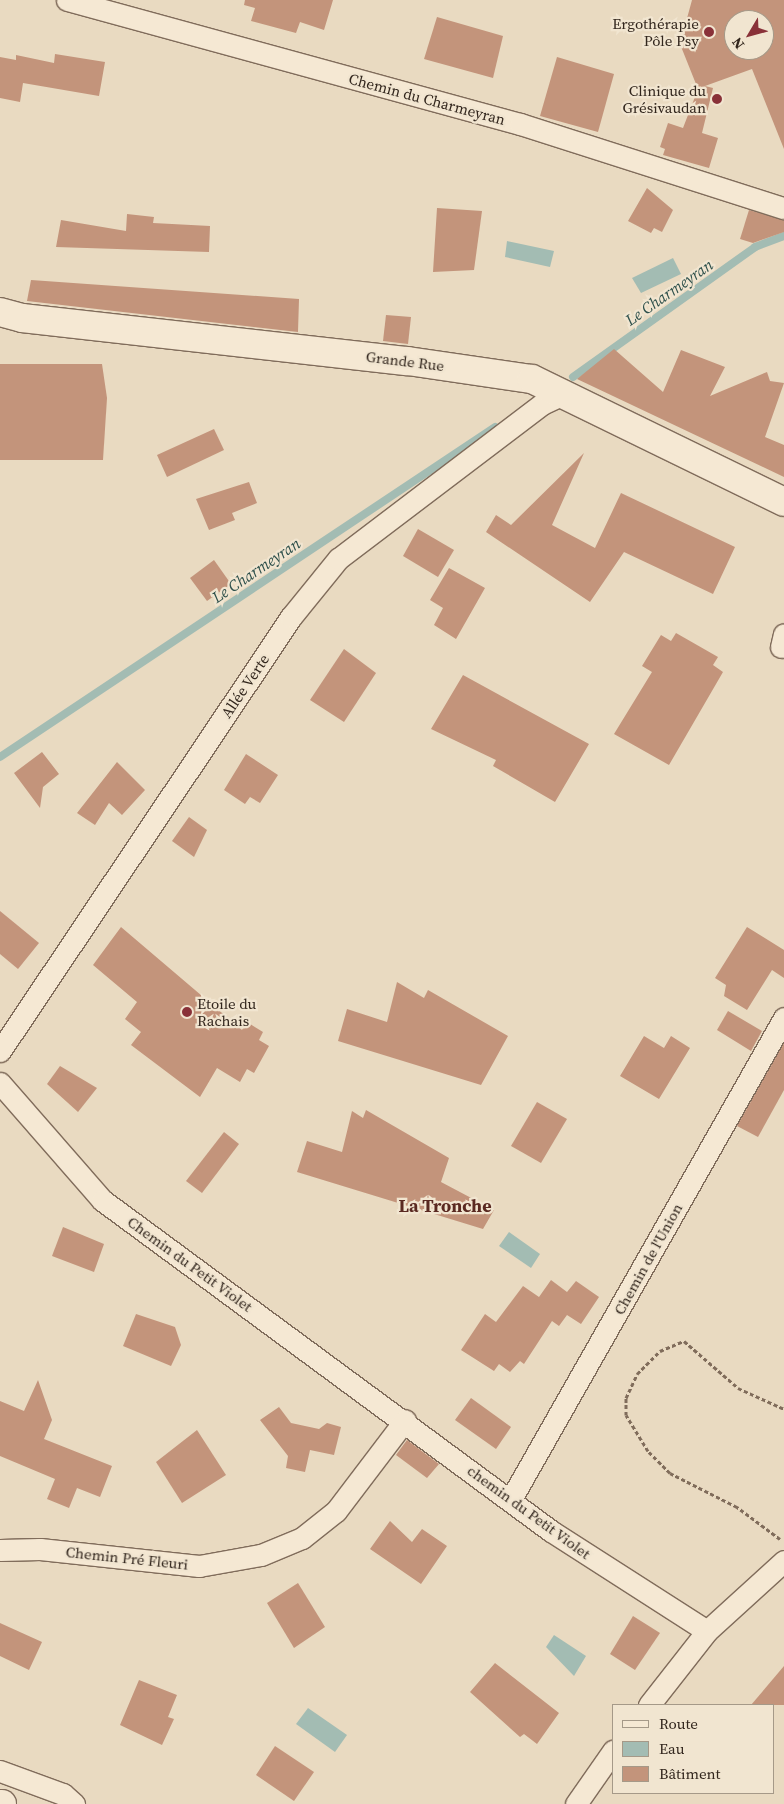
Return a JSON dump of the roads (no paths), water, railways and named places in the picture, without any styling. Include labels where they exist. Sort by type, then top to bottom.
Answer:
[{"type":"street","name":"Chemin du Charmeyran","points":[[67,0],[520,124],[784,208]]},
{"type":"street","name":"Grande Rue","points":[[0,312],[22,318],[408,361],[532,380],[566,393],[784,502]]},
{"type":"street","name":"Allée Verte","points":[[0,1051],[291,617],[338,559],[542,404],[566,393]]},
{"type":"street","name":"Chemin de l'Union","points":[[511,1499],[784,1018]]},
{"type":"street","name":"Chemin du Petit Violet","points":[[0,1083],[102,1200],[405,1420]]},
{"type":"street","name":"chemin du Petit Violet","points":[[405,1420],[551,1531],[707,1631]]},
{"type":"street","name":"Chemin Pré Fleuri","points":[[0,1550],[49,1550],[199,1566],[261,1555],[302,1538],[336,1511],[405,1420]]},
{"type":"street","points":[[650,1704],[707,1631],[784,1561]]},
{"type":"street","points":[[576,1804],[612,1752]]},
{"type":"street","points":[[0,1771],[63,1794],[74,1804]]},
{"type":"water","points":[[507,241],[554,251],[550,267],[505,257]]},
{"type":"water","points":[[673,258],[681,274],[641,293],[632,278]]},
{"type":"water","points":[[509,1232],[540,1254],[531,1268],[499,1246]]},
{"type":"water","points":[[554,1635],[586,1656],[574,1676],[546,1647]]},
{"type":"water","points":[[308,1708],[347,1735],[335,1752],[296,1724]]},
{"type":"waterway","name":"Le Charmeyran","points":[[573,377],[755,247],[784,236]]},
{"type":"waterway","name":"Le Charmeyran","points":[[0,757],[495,427]]},
{"type":"place","name":"Ergothérapie Pôle Psy","points":[[709,32]]},
{"type":"place","name":"Clinique du Grésivaudan","points":[[717,99]]},
{"type":"place","name":"Etoile du Rachais","points":[[187,1012]]},
{"type":"district","name":"La Tronche","points":[[445,1206]]}]
